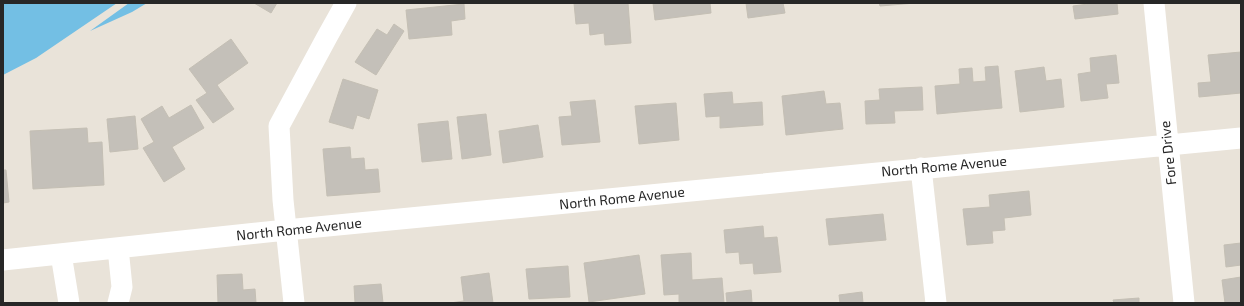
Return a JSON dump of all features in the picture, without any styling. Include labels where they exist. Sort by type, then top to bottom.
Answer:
[{"type":"street","points":[[294,303],[283,200],[279,126],[346,3]]},
{"type":"street","name":"Fore Drive","points":[[1154,3],[1184,303]]},
{"type":"street","name":"North Rome Avenue","points":[[3,260],[286,230],[1241,138]]},
{"type":"street","points":[[921,168],[936,303]]},
{"type":"street","points":[[118,248],[122,287],[118,303]]},
{"type":"street","points":[[61,254],[69,303]]},
{"type":"water","points":[[3,3],[117,3],[36,58],[3,75]]},
{"type":"water","points":[[129,3],[147,3],[132,12],[90,31]]},
{"type":"building","points":[[254,3],[277,3],[271,13]]},
{"type":"building","points":[[574,3],[628,3],[631,43],[605,45],[604,33],[590,35],[589,23],[576,24]]},
{"type":"building","points":[[653,3],[710,3],[711,13],[655,20]]},
{"type":"building","points":[[746,3],[783,3],[785,13],[748,18]]},
{"type":"building","points":[[879,3],[915,3],[880,6]]},
{"type":"building","points":[[1088,3],[1117,3],[1118,14],[1075,19],[1073,6]]},
{"type":"building","points":[[464,4],[465,19],[451,21],[452,35],[409,39],[406,10]]},
{"type":"building","points":[[394,24],[404,31],[376,75],[355,62],[377,29],[387,35]]},
{"type":"building","points":[[231,39],[248,63],[217,85],[234,109],[213,123],[196,100],[207,93],[189,69]]},
{"type":"building","points":[[1241,52],[1241,93],[1199,97],[1198,83],[1211,82],[1208,55]]},
{"type":"building","points":[[1116,55],[1119,83],[1106,84],[1108,98],[1081,101],[1078,74],[1091,72],[1090,58]]},
{"type":"building","points":[[998,66],[1002,108],[937,114],[935,86],[960,84],[959,69],[972,68],[973,82],[986,81],[985,67]]},
{"type":"building","points":[[1044,67],[1046,81],[1061,79],[1064,107],[1020,112],[1015,71]]},
{"type":"building","points":[[343,79],[378,90],[369,119],[357,115],[353,129],[329,122]]},
{"type":"building","points":[[922,87],[923,110],[894,111],[895,123],[866,124],[865,101],[880,100],[879,89]]},
{"type":"building","points":[[824,91],[826,104],[840,103],[843,129],[786,135],[782,96]]},
{"type":"building","points":[[732,92],[733,104],[762,102],[763,125],[720,128],[720,116],[706,117],[704,94]]},
{"type":"building","points":[[595,100],[600,142],[562,145],[559,117],[572,116],[570,102]]},
{"type":"building","points":[[676,103],[679,140],[639,144],[635,106]]},
{"type":"building","points":[[191,105],[204,128],[172,147],[185,169],[164,182],[143,148],[154,142],[141,119],[162,106],[169,118]]},
{"type":"building","points":[[486,114],[491,155],[462,159],[457,117]]},
{"type":"building","points":[[135,116],[138,149],[110,152],[107,119]]},
{"type":"building","points":[[448,121],[452,159],[422,162],[418,124]]},
{"type":"building","points":[[538,125],[543,157],[503,163],[499,131]]},
{"type":"building","points":[[87,128],[88,143],[102,142],[104,185],[33,189],[30,131]]},
{"type":"building","points":[[350,147],[351,159],[364,158],[365,170],[378,169],[380,192],[327,196],[323,149]]},
{"type":"building","points":[[3,170],[6,170],[9,202],[3,203]]},
{"type":"building","points":[[1029,191],[1031,215],[1004,218],[1005,230],[992,231],[993,243],[967,245],[963,209],[990,207],[989,195]]},
{"type":"building","points":[[883,214],[886,240],[829,245],[826,219]]},
{"type":"building","points":[[763,226],[764,238],[777,237],[781,272],[754,274],[753,263],[740,264],[739,252],[726,253],[724,230]]},
{"type":"building","points":[[1241,243],[1241,265],[1226,267],[1224,245]]},
{"type":"building","points":[[691,253],[692,280],[722,278],[724,303],[679,303],[679,294],[664,295],[661,255]]},
{"type":"building","points":[[639,255],[645,294],[589,302],[584,263]]},
{"type":"building","points":[[568,266],[570,297],[529,299],[526,269]]},
{"type":"building","points":[[489,273],[493,303],[450,303],[464,301],[461,277]]},
{"type":"building","points":[[242,274],[243,290],[255,289],[256,303],[218,303],[217,275]]},
{"type":"building","points":[[1241,277],[1241,303],[1225,303],[1222,280]]},
{"type":"building","points":[[381,284],[383,303],[355,303],[354,286]]},
{"type":"building","points":[[751,290],[752,303],[727,303],[726,293]]},
{"type":"building","points":[[862,292],[863,303],[840,303],[839,295]]},
{"type":"building","points":[[1139,298],[1139,303],[1114,303],[1113,300]]}]
